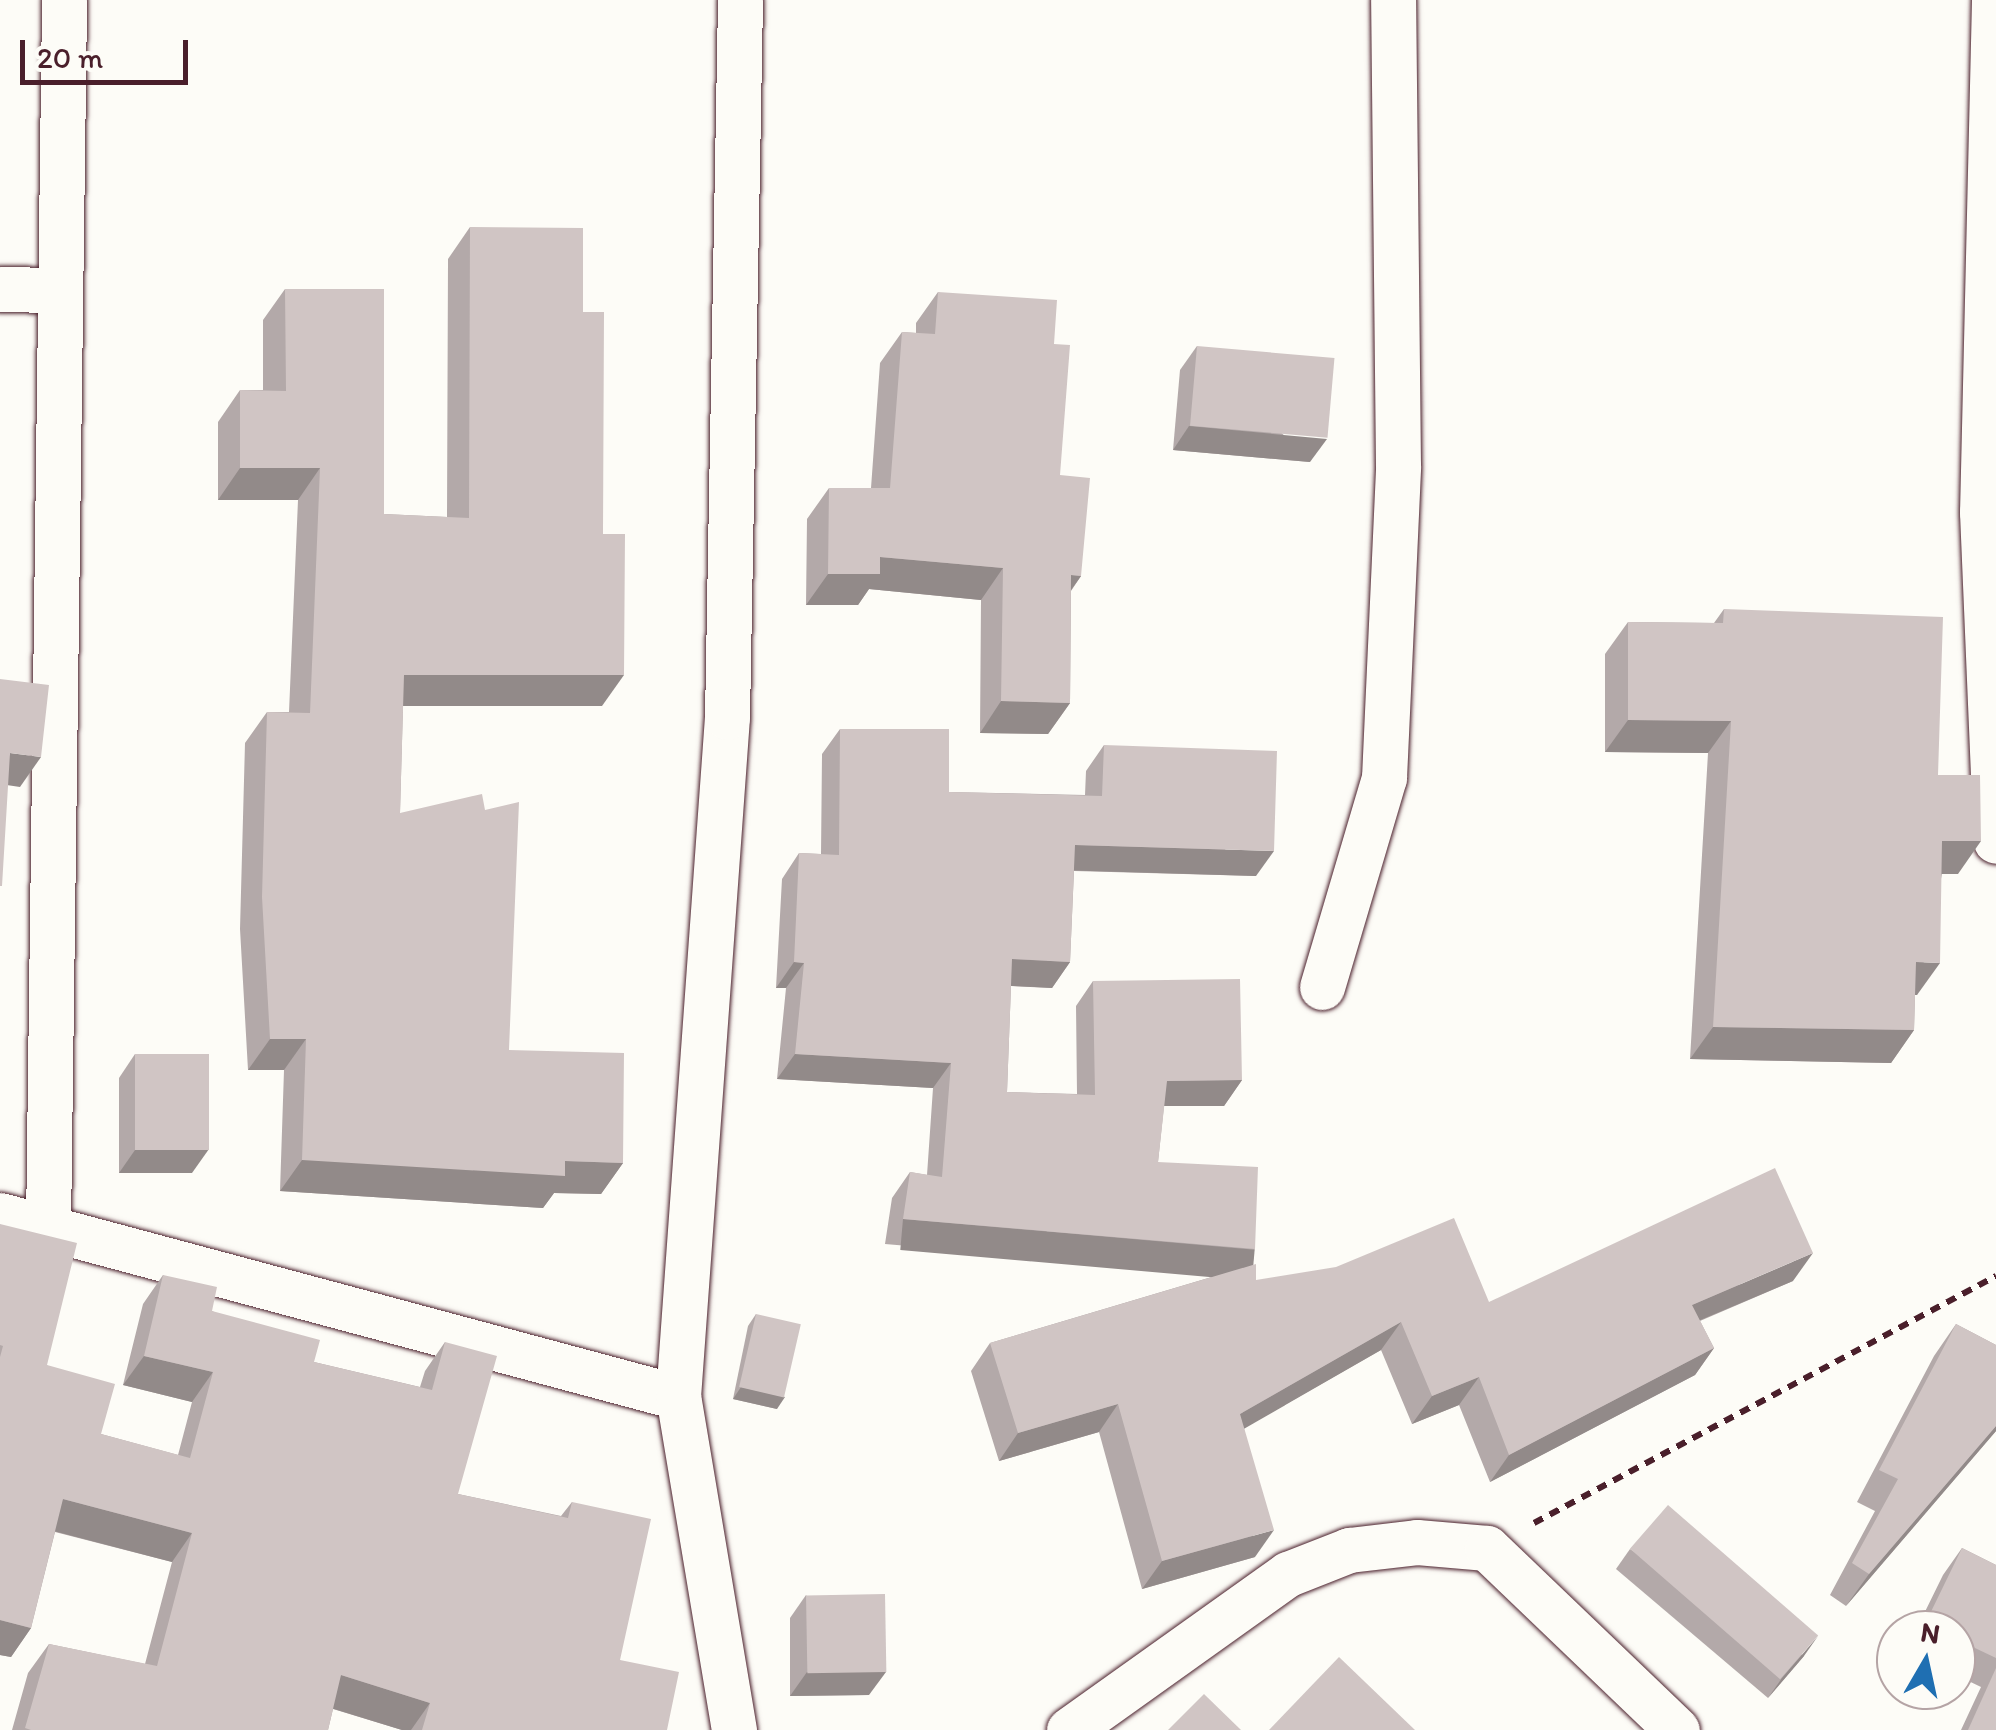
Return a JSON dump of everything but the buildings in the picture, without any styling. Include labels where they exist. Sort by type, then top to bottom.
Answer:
[{"type":"street","points":[[48,1227],[56,290],[64,0]]},
{"type":"street","points":[[734,1730],[678,1397],[727,717],[740,0]]},
{"type":"street","points":[[1322,986],[1384,778],[1398,466],[1393,0]]},
{"type":"street","points":[[1994,0],[1982,512],[1996,841]]},
{"type":"street","points":[[0,289],[56,290]]},
{"type":"street","points":[[0,1215],[678,1397]]},
{"type":"street","points":[[1069,1730],[1288,1574],[1350,1550],[1487,1548],[1678,1730]]},
{"type":"path","points":[[1487,1548],[1996,1276]]}]
